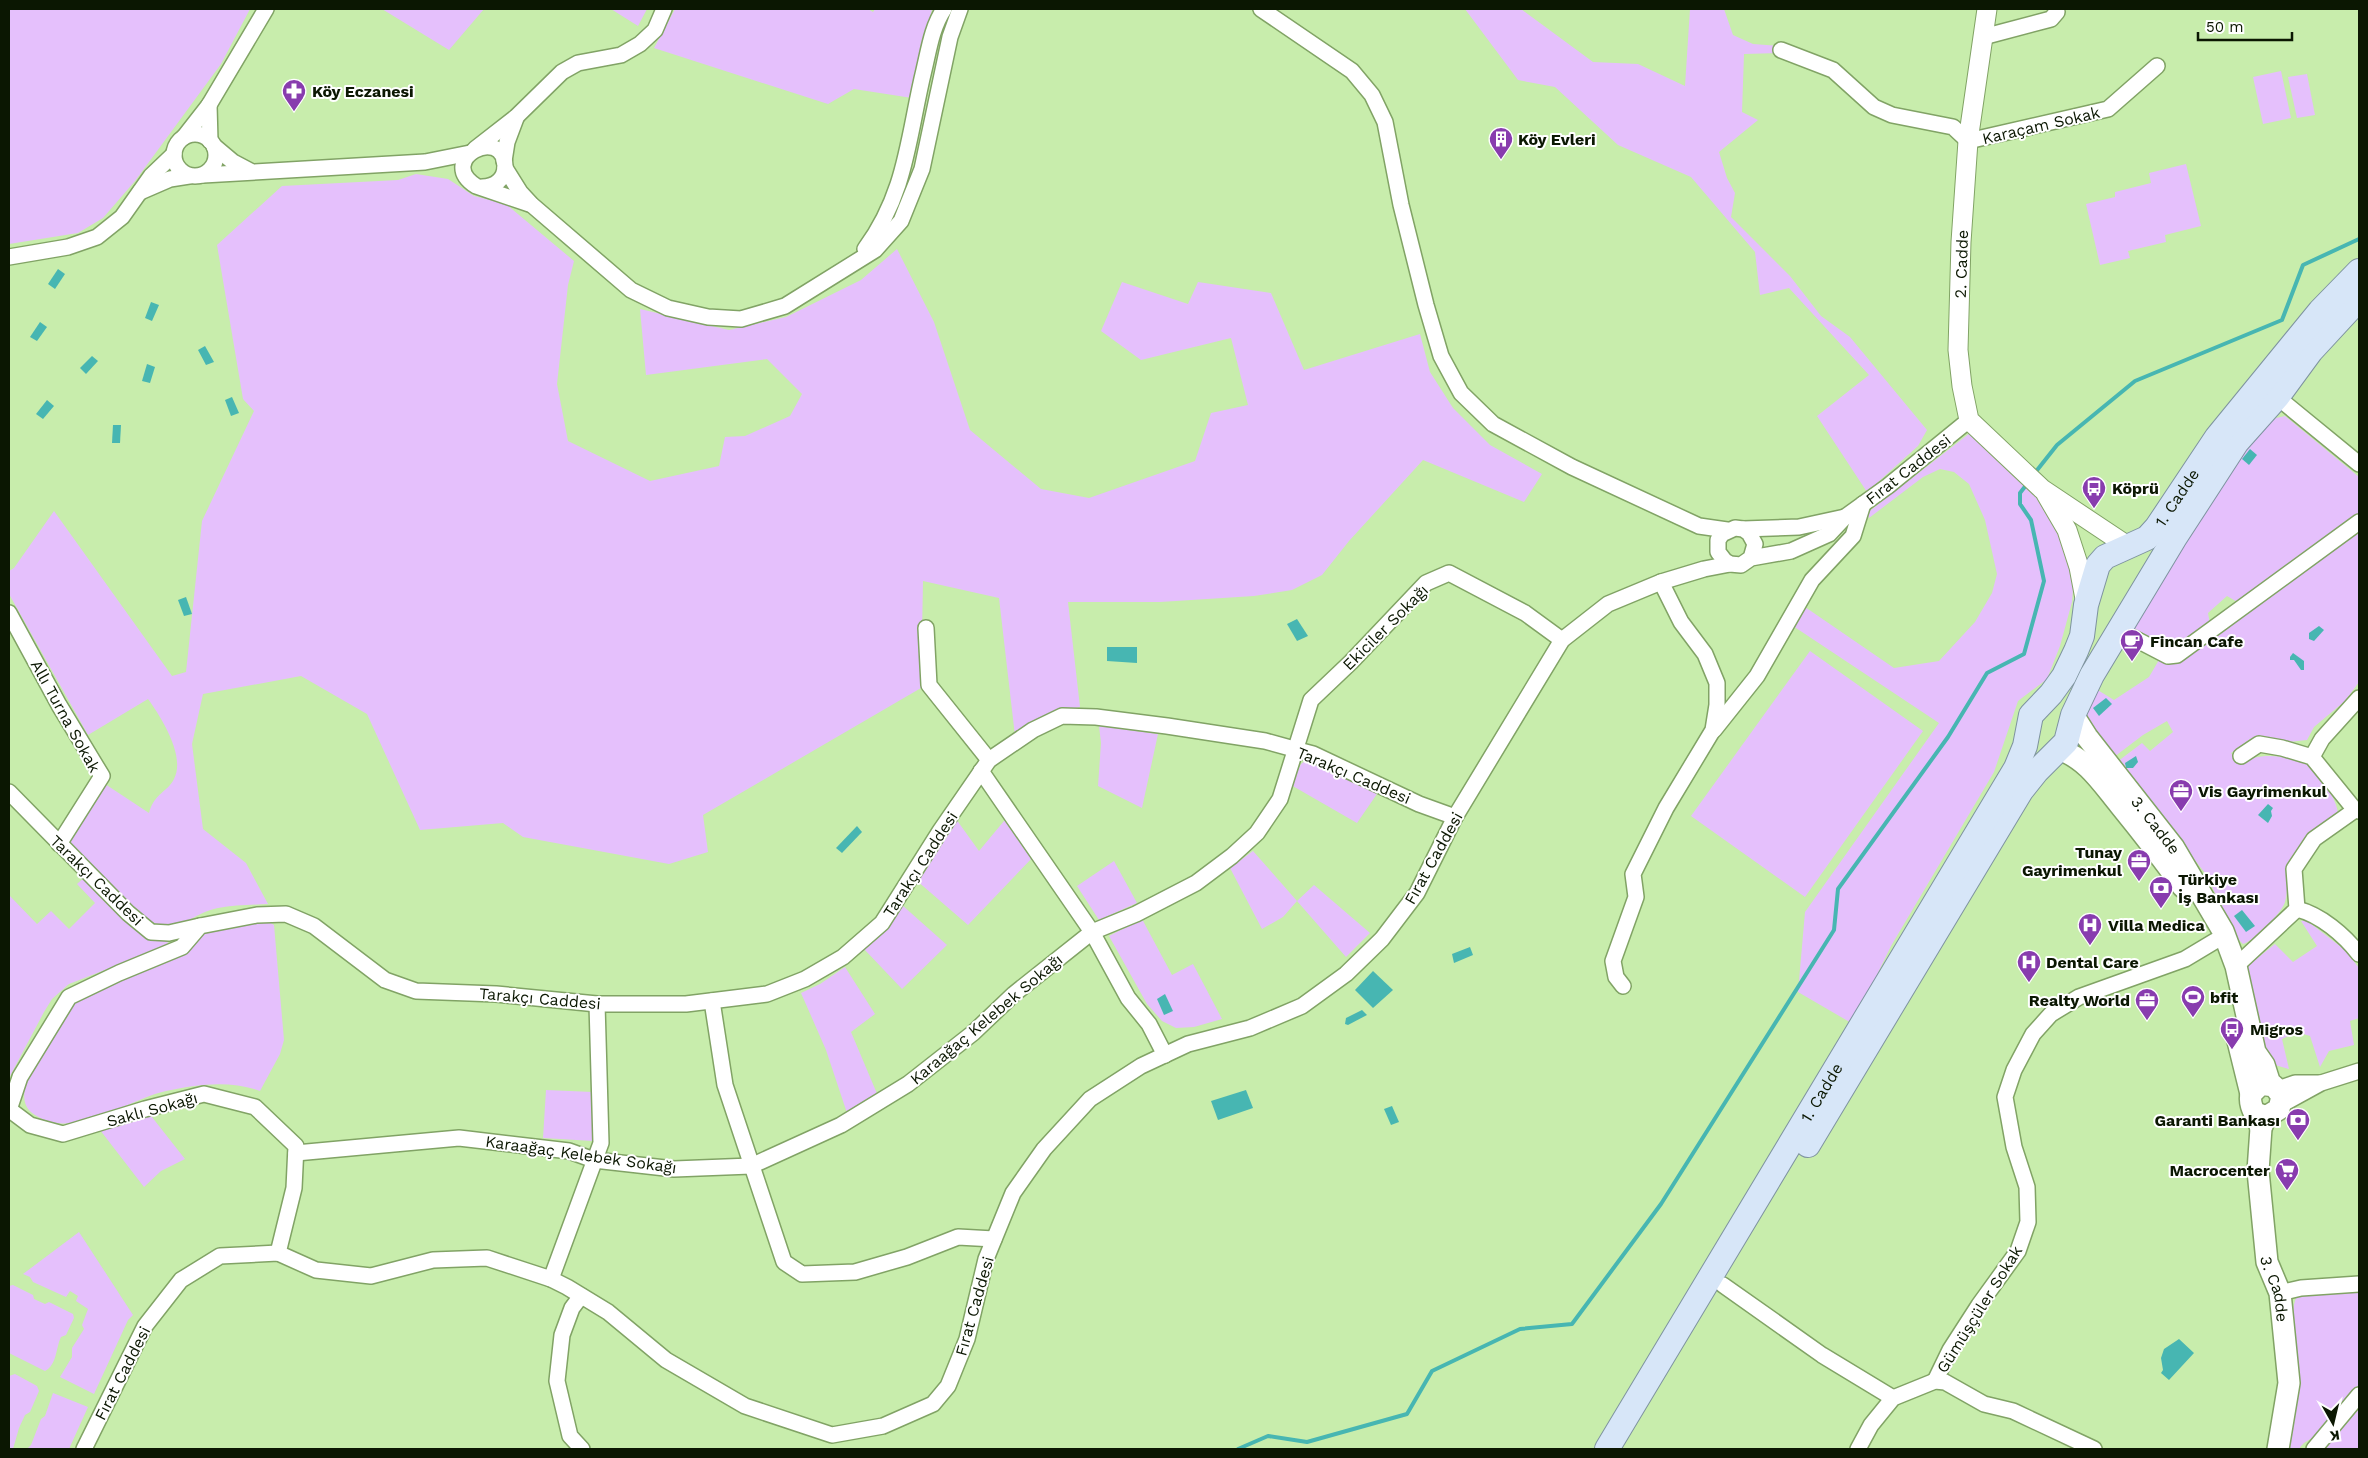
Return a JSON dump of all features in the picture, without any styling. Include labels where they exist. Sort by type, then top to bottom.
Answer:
[{"type":"main road","name":"1. Cadde","points":[[1621,1449],[1723,1285],[2022,791],[2036,770],[2060,749],[2069,734],[2073,715],[2092,675],[2144,589],[2320,310],[2359,271]]},
{"type":"main road","name":"1. Cadde","points":[[1606,1449],[2016,768],[2024,746],[2031,715],[2051,694],[2064,676],[2076,651],[2085,621],[2086,605],[2098,565],[2105,557],[2147,538],[2157,527],[2217,437],[2311,351],[2359,299]]},
{"type":"main road","points":[[2128,547],[2141,563],[2144,589]]},
{"type":"main road","name":"3. Cadde","points":[[2073,715],[2087,737],[2174,848],[2223,931],[2236,966],[2255,1052],[2264,1065],[2266,1104],[2258,1172],[2267,1262],[2280,1293],[2289,1382],[2278,1449]]},
{"type":"main road","points":[[2028,730],[2030,737],[2042,748],[2060,749]]},
{"type":"main road","name":"3. Cadde","points":[[2060,749],[2074,754],[2095,772],[2196,905],[2215,941],[2227,977],[2236,1031],[2266,1104]]},
{"type":"street","points":[[209,105],[212,143],[216,159],[209,171],[196,175],[178,168],[174,154],[175,147],[209,105],[266,9]]},
{"type":"street","points":[[466,177],[464,165],[472,151],[516,117],[562,72],[578,63],[621,56],[640,44],[655,30],[664,9]]},
{"type":"street","points":[[856,260],[887,216],[904,172],[915,108],[936,22],[944,9]]},
{"type":"street","points":[[139,192],[170,179],[196,175],[424,162],[472,151],[483,146],[496,150],[520,192],[532,205],[631,290],[668,308],[708,317],[741,319],[785,306],[823,284],[856,260],[874,250],[901,221],[922,169],[950,37],[960,9]]},
{"type":"street","points":[[1261,9],[1352,71],[1372,95],[1385,122],[1401,205],[1428,313],[1442,356],[1461,392],[1493,424],[1572,468],[1699,526],[1727,530],[1743,528],[1754,539],[1755,549],[1751,558],[1742,565],[1725,562],[1718,549],[1699,526]]},
{"type":"street","name":"2. Cadde","points":[[1970,420],[1962,386],[1958,350],[1961,242],[1968,141],[1987,9]]},
{"type":"street","points":[[1983,37],[2051,20],[2057,12]]},
{"type":"street","points":[[1781,50],[1833,70],[1874,107],[1892,115],[1915,121],[1953,127],[1968,141]]},
{"type":"street","name":"Karaçam Sokak","points":[[1968,141],[2108,110],[2157,66]]},
{"type":"street","points":[[482,187],[489,187],[500,180],[506,142],[516,117]]},
{"type":"street","points":[[184,137],[198,135],[212,143],[233,162],[251,171]]},
{"type":"street","points":[[9,257],[68,247],[97,237],[122,217],[151,176],[174,154]]},
{"type":"street","points":[[424,162],[448,166],[471,182],[532,205]]},
{"type":"street","points":[[2269,390],[2359,464]]},
{"type":"street","points":[[1970,420],[2033,480],[2128,547]]},
{"type":"street","name":"Fırat Caddesi","points":[[1751,558],[1791,551],[1829,534],[1845,517],[1970,420]]},
{"type":"street","points":[[2033,480],[2066,530],[2079,567],[2086,605]]},
{"type":"street","points":[[1623,986],[1616,977],[1613,961],[1636,896],[1633,874],[1666,808],[1714,730],[1757,676],[1812,580],[1853,536],[1864,504]]},
{"type":"street","name":"Fırat Caddesi","points":[[1743,528],[1799,527],[1845,517]]},
{"type":"street","points":[[2120,630],[2168,656],[2177,655],[2359,522]]},
{"type":"street","points":[[1704,569],[1718,549],[1718,540],[1727,530]]},
{"type":"street","name":"Fırat Caddesi","points":[[84,1449],[145,1326],[181,1280],[220,1256],[278,1253],[316,1270],[371,1276],[433,1260],[486,1258],[551,1279],[582,1296],[608,1312],[666,1360],[746,1406],[832,1435],[883,1426],[933,1404],[948,1386],[967,1340],[986,1259],[1013,1193],[1044,1149],[1090,1099],[1141,1066],[1188,1044],[1250,1028],[1302,1006],[1346,974],[1382,938],[1417,893],[1454,818],[1562,640],[1608,604],[1662,582],[1704,569],[1730,564]]},
{"type":"street","name":"Ekiciler Sokağı","points":[[1294,749],[1311,700],[1351,662],[1426,583],[1449,573],[1524,612],[1562,640]]},
{"type":"street","points":[[1662,582],[1681,622],[1705,654],[1717,683],[1714,730]]},
{"type":"street","name":"Allı Turna Sokak","points":[[9,613],[59,705],[102,776],[59,844]]},
{"type":"street","points":[[926,628],[929,685],[985,766],[1092,932],[1128,998],[1149,1024],[1165,1055]]},
{"type":"street","points":[[2312,757],[2322,739],[2359,698]]},
{"type":"street","name":"Tarakçı Caddesi","points":[[9,792],[128,913],[151,932],[169,934],[257,915],[286,914],[314,926],[385,980],[416,991],[496,994],[597,1004],[686,1004],[712,1001],[768,994],[805,979],[850,951],[882,923],[940,831],[985,766],[1033,730],[1062,716],[1096,717],[1167,726],[1265,742],[1294,749],[1313,754],[1419,804],[1454,818]]},
{"type":"street","points":[[2241,756],[2259,744],[2282,748],[2312,757],[2357,811],[2314,839],[2294,869],[2297,909]]},
{"type":"street","name":"Karaağaç Kelebek Sokağı","points":[[296,1153],[317,1149],[459,1138],[569,1151],[594,1160],[674,1169],[751,1166],[841,1125],[908,1084],[973,1033],[1014,994],[1092,932],[1136,914],[1196,883],[1232,856],[1257,833],[1280,799],[1294,749]]},
{"type":"street","points":[[2236,966],[2297,909]]},
{"type":"street","points":[[2297,909],[2310,912],[2348,940],[2359,954]]},
{"type":"street","points":[[9,1110],[20,1077],[69,998],[119,973],[182,947],[200,926]]},
{"type":"street","name":"Gümüşçüler Sokak","points":[[1935,1381],[1950,1350],[1969,1320],[2018,1251],[2028,1222],[2026,1187],[2014,1146],[2005,1097],[2014,1070],[2033,1034],[2051,1014],[2079,997],[2185,959],[2215,941]]},
{"type":"street","points":[[712,1001],[724,1085],[784,1262],[802,1274],[855,1272],[908,1257],[958,1237],[994,1240]]},
{"type":"street","points":[[551,1279],[601,1143],[597,1004]]},
{"type":"street","points":[[2266,1104],[2359,1071]]},
{"type":"street","name":"Saklı Sokağı","points":[[9,1110],[30,1126],[63,1134],[145,1109],[204,1094],[255,1107],[296,1146],[296,1153]]},
{"type":"street","points":[[278,1253],[294,1188],[296,1153]]},
{"type":"street","points":[[2280,1293],[2302,1288],[2359,1284]]},
{"type":"street","points":[[1723,1285],[1822,1356],[1893,1398]]},
{"type":"street","points":[[582,1296],[572,1308],[562,1334],[557,1381],[570,1436],[582,1449]]},
{"type":"street","points":[[1858,1449],[1871,1425],[1893,1398],[1935,1381],[1945,1382],[1984,1404],[2012,1411],[2094,1449]]},
{"type":"street","points":[[2314,1449],[2359,1394]]},
{"type":"shaded area","points":[[9,9],[250,9],[221,64],[135,181],[103,218],[78,233],[9,244]]},
{"type":"shaded area","points":[[382,9],[484,9],[449,50]]},
{"type":"shaded area","points":[[611,9],[647,9],[638,26]]},
{"type":"shaded area","points":[[675,9],[868,9],[873,12],[875,9],[932,9],[912,98],[854,89],[828,104],[654,48]]},
{"type":"shaded area","points":[[1465,9],[1521,9],[1593,62],[1638,64],[1685,86],[1690,9],[1724,9],[1733,35],[1753,44],[1781,46],[1781,53],[1744,54],[1742,112],[1758,120],[1719,152],[1727,178],[1735,193],[1731,217],[1790,276],[1821,316],[1850,337],[1927,430],[1918,446],[1867,492],[1817,416],[1869,375],[1789,288],[1760,295],[1755,252],[1691,177],[1618,145],[1555,87],[1518,80]]},
{"type":"shaded area","points":[[2281,71],[2291,118],[2263,124],[2253,77]]},
{"type":"shaded area","points":[[2307,74],[2315,115],[2297,118],[2288,77]]},
{"type":"shaded area","points":[[2186,164],[2201,226],[2165,235],[2166,242],[2128,251],[2130,258],[2100,265],[2086,204],[2115,197],[2115,192],[2151,183],[2149,173]]},
{"type":"shaded area","points":[[416,174],[448,179],[474,196],[506,204],[574,261],[568,285],[557,384],[568,441],[650,481],[719,466],[725,437],[745,436],[790,416],[802,394],[767,359],[646,375],[640,309],[729,330],[786,317],[861,280],[897,249],[934,322],[970,430],[1041,489],[1089,498],[1195,461],[1211,413],[1248,405],[1231,338],[1141,360],[1101,331],[1122,282],[1188,304],[1198,282],[1271,293],[1304,370],[1420,334],[1430,372],[1453,408],[1490,445],[1542,474],[1524,502],[1423,460],[1349,541],[1322,575],[1292,590],[1254,596],[1160,602],[1068,602],[1080,707],[1047,714],[1015,736],[999,598],[923,581],[921,688],[703,815],[708,852],[669,864],[523,837],[503,823],[420,830],[367,714],[301,676],[203,694],[192,744],[203,829],[246,863],[268,904],[218,908],[174,926],[155,923],[142,916],[69,842],[105,784],[149,813],[154,801],[171,784],[177,770],[177,759],[170,737],[148,699],[88,735],[9,594],[9,571],[14,568],[54,511],[172,676],[186,672],[202,521],[254,411],[243,399],[217,245],[282,186],[398,180]]},
{"type":"shaded area","points":[[2285,416],[2359,477],[2359,517],[2239,603],[2227,596],[2208,613],[2210,624],[2172,651],[2130,630],[2232,466],[2270,423],[2276,418]]},
{"type":"shaded area","points":[[1970,433],[2023,481],[2053,516],[2075,564],[2072,602],[2060,646],[2047,679],[2018,701],[1994,772],[1891,946],[1853,1024],[1798,992],[1805,912],[1939,723],[1793,626],[1805,607],[1894,668],[1939,661],[1975,622],[1992,593],[1997,574],[1985,520],[1969,484],[1954,472],[1940,469],[1923,477],[1869,518],[1867,513]]},
{"type":"shaded area","points":[[2359,531],[2359,682],[2345,701],[2314,727],[2307,740],[2280,743],[2258,738],[2250,739],[2231,753],[2241,765],[2263,756],[2290,758],[2305,763],[2316,772],[2327,786],[2335,802],[2338,815],[2287,870],[2286,898],[2279,913],[2260,932],[2243,944],[2238,939],[2205,873],[2117,762],[2142,743],[2150,751],[2173,732],[2167,721],[2143,735],[2114,757],[2087,721],[2088,707],[2096,689],[2114,700],[2149,677],[2159,660],[2168,664],[2174,663],[2258,606]]},
{"type":"shaded area","points":[[1810,651],[1923,731],[1805,897],[1691,816]]},
{"type":"shaded area","points":[[1099,726],[1158,734],[1142,808],[1098,786],[1101,743]]},
{"type":"shaded area","points":[[1305,761],[1325,767],[1379,791],[1357,823],[1291,785],[1301,764]]},
{"type":"shaded area","points":[[1009,815],[1033,857],[968,925],[916,880],[956,819],[979,851]]},
{"type":"shaded area","points":[[1253,851],[1297,901],[1283,917],[1262,929],[1230,868]]},
{"type":"shaded area","points":[[1114,861],[1137,903],[1099,920],[1077,886]]},
{"type":"shaded area","points":[[86,876],[166,939],[169,945],[69,984],[52,999],[9,1078],[9,895],[37,924],[51,911],[69,929],[95,903],[77,884]]},
{"type":"shaded area","points":[[1314,885],[1370,933],[1346,957],[1297,901]]},
{"type":"shaded area","points":[[902,905],[947,945],[902,989],[864,949],[883,931]]},
{"type":"shaded area","points":[[264,919],[274,925],[284,1040],[280,1054],[260,1091],[226,1084],[190,1086],[151,1096],[101,1116],[67,1123],[51,1122],[35,1115],[26,1106],[24,1099],[25,1086],[73,1001],[183,951],[205,932]]},
{"type":"shaded area","points":[[1142,919],[1172,975],[1193,964],[1222,1019],[1194,1027],[1176,1028],[1162,1021],[1147,1004],[1109,936]]},
{"type":"shaded area","points":[[2306,920],[2345,950],[2359,968],[2359,1018],[2350,1021],[2354,1045],[2329,1051],[2320,1067],[2310,1036],[2297,1032],[2282,1039],[2289,1069],[2275,1065],[2266,1057],[2245,968],[2275,944],[2293,962],[2317,946],[2301,921]]},
{"type":"shaded area","points":[[845,967],[875,1014],[851,1032],[878,1096],[847,1113],[826,1050],[801,993],[820,984]]},
{"type":"shaded area","points":[[546,1090],[593,1092],[595,1137],[593,1141],[543,1138]]},
{"type":"shaded area","points":[[148,1112],[185,1159],[161,1171],[144,1187],[100,1130]]},
{"type":"shaded area","points":[[79,1232],[133,1315],[128,1320],[94,1394],[60,1377],[72,1357],[72,1348],[84,1329],[82,1325],[88,1309],[76,1301],[78,1296],[70,1291],[66,1297],[33,1282],[30,1277],[23,1274]]},
{"type":"shaded area","points":[[13,1285],[33,1295],[34,1299],[45,1304],[49,1302],[73,1314],[74,1318],[66,1335],[61,1337],[59,1341],[52,1365],[45,1371],[9,1353],[9,1286]]},
{"type":"shaded area","points":[[2359,1288],[2359,1384],[2331,1422],[2320,1433],[2304,1443],[2299,1449],[2289,1449],[2296,1374],[2293,1314],[2297,1296],[2300,1292]]},
{"type":"shaded area","points":[[15,1374],[37,1386],[39,1391],[30,1412],[25,1415],[19,1428],[13,1449],[9,1449],[9,1376]]},
{"type":"shaded area","points":[[53,1393],[88,1407],[69,1449],[27,1449],[31,1445],[41,1419],[45,1416]]},
{"type":"shaded area","points":[[2359,1409],[2359,1449],[2324,1449]]},
{"type":"water","points":[[58,269],[65,274],[55,289],[48,284]]},
{"type":"water","points":[[151,302],[159,305],[152,321],[145,318]]},
{"type":"water","points":[[40,322],[47,327],[37,341],[30,337]]},
{"type":"water","points":[[205,346],[214,362],[206,365],[198,350]]},
{"type":"water","points":[[92,356],[98,361],[86,374],[80,368]]},
{"type":"water","points":[[147,364],[155,367],[150,383],[142,381]]},
{"type":"water","points":[[232,397],[239,413],[231,416],[225,400]]},
{"type":"water","points":[[47,400],[54,406],[43,419],[36,414]]},
{"type":"water","points":[[113,425],[121,425],[120,443],[112,443]]},
{"type":"water","points":[[2250,449],[2257,455],[2249,465],[2242,459]]},
{"type":"water","points":[[186,597],[192,614],[184,616],[178,600]]},
{"type":"water","points":[[1297,619],[1308,636],[1297,641],[1287,624]]},
{"type":"water","points":[[2319,626],[2324,630],[2314,641],[2309,639],[2309,633]]},
{"type":"water","points":[[1107,647],[1137,647],[1137,663],[1107,661]]},
{"type":"water","points":[[2293,653],[2304,661],[2304,670],[2301,670],[2294,660],[2290,660]]},
{"type":"water","points":[[2106,698],[2112,704],[2099,716],[2093,708]]},
{"type":"water","points":[[2136,756],[2138,762],[2133,768],[2126,768],[2125,763]]},
{"type":"water","points":[[2268,804],[2273,808],[2271,811],[2272,816],[2268,823],[2258,815]]},
{"type":"water","points":[[857,826],[862,832],[842,853],[836,848]]},
{"type":"water","points":[[2242,910],[2255,926],[2246,932],[2234,916]]},
{"type":"water","points":[[1470,947],[1473,955],[1454,963],[1452,954]]},
{"type":"water","points":[[1373,971],[1393,990],[1373,1008],[1355,990]]},
{"type":"water","points":[[1165,994],[1173,1011],[1164,1015],[1157,999]]},
{"type":"water","points":[[1362,1010],[1367,1015],[1348,1025],[1345,1024],[1346,1018]]},
{"type":"water","points":[[1246,1090],[1253,1108],[1218,1120],[1211,1101]]},
{"type":"water","points":[[1392,1106],[1399,1122],[1391,1125],[1384,1109]]},
{"type":"water","points":[[2179,1339],[2194,1353],[2169,1380],[2161,1373],[2163,1370],[2161,1358],[2164,1349]]},
{"type":"waterway","points":[[2034,474],[2057,445],[2135,381],[2282,320],[2303,265],[2359,239]]},
{"type":"waterway","points":[[1238,1449],[1268,1436],[1307,1442],[1407,1414],[1432,1371],[1520,1329],[1572,1324],[1661,1204],[1834,930],[1838,889],[1948,737],[1987,673],[2024,654],[2044,581],[2031,520],[2020,504],[2020,493],[2027,484]]},
{"type":"place","name":"Köy Eczanesi","points":[[294,112]]},
{"type":"place","name":"Köy Evleri","points":[[1501,160]]},
{"type":"place","name":"Köprü","points":[[2094,509]]},
{"type":"place","name":"Fincan Cafe","points":[[2132,662]]},
{"type":"place","name":"Vis Gayrimenkul","points":[[2181,812]]},
{"type":"place","name":"Tunay Gayrimenkul","points":[[2139,882]]},
{"type":"place","name":"Türkiye İş Bankası","points":[[2161,909]]},
{"type":"place","name":"Villa Medica","points":[[2090,946]]},
{"type":"place","name":"Dental Care","points":[[2029,983]]},
{"type":"place","name":"bfit","points":[[2193,1018]]},
{"type":"place","name":"Realty World","points":[[2147,1021]]},
{"type":"place","name":"Migros","points":[[2232,1050]]},
{"type":"place","name":"Garanti Bankası","points":[[2298,1141]]},
{"type":"place","name":"Macrocenter","points":[[2287,1191]]}]
